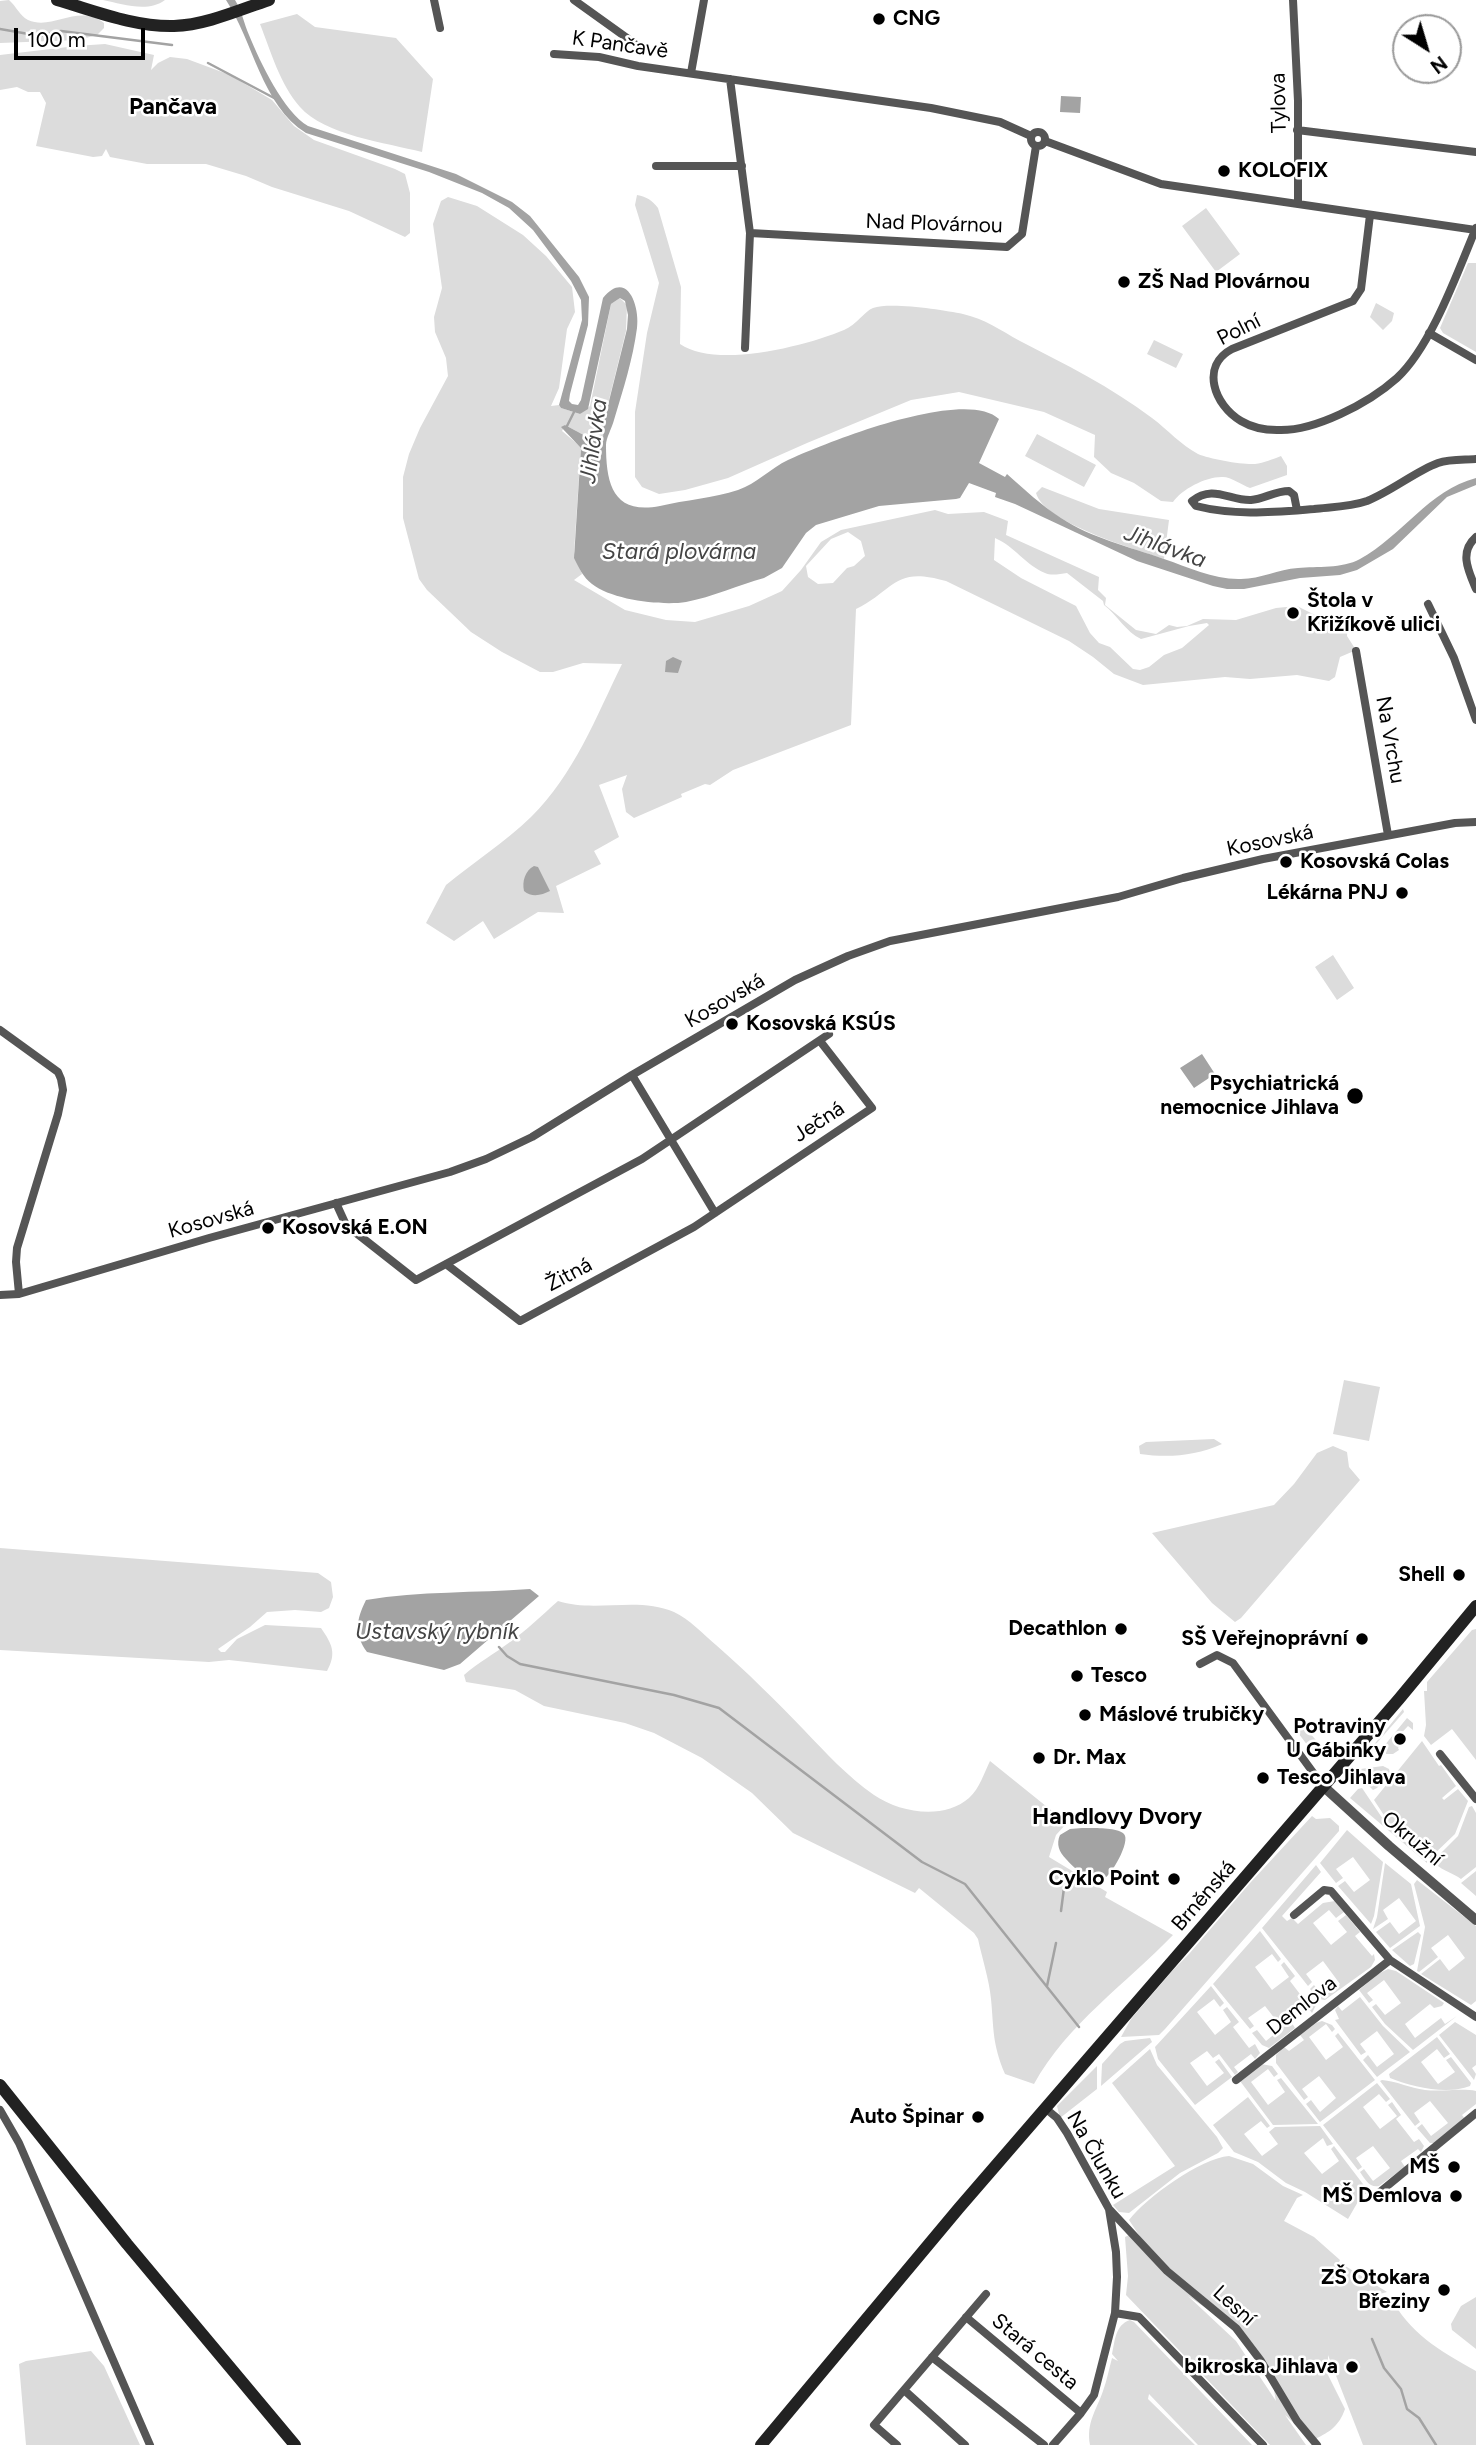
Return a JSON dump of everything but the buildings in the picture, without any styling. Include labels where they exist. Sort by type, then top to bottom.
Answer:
[{"type":"main road","points":[[57,0],[132,22],[175,26],[199,22],[269,0]]},
{"type":"main road","name":"Brněnská","points":[[761,2445],[958,2208],[1408,1689],[1476,1606]]},
{"type":"main road","points":[[0,2085],[118,2234],[295,2445]]},
{"type":"street","points":[[434,0],[440,28]]},
{"type":"street","points":[[574,0],[634,43]]},
{"type":"street","name":"K Pančavě","points":[[554,54],[599,57],[638,66],[691,73],[704,0]]},
{"type":"street","name":"Tylova","points":[[1293,0],[1298,204]]},
{"type":"street","points":[[691,73],[931,108],[1000,122],[1031,136]]},
{"type":"street","points":[[730,79],[750,233],[745,348]]},
{"type":"street","points":[[1297,130],[1476,152]]},
{"type":"street","points":[[1039,132],[1045,136],[1045,141],[1036,146],[1031,136],[1039,132]]},
{"type":"street","name":"Polní","points":[[1045,141],[1161,184],[1476,229],[1429,334],[1414,359],[1397,378],[1370,397],[1311,425],[1288,430],[1253,426],[1231,414],[1220,400],[1213,374],[1214,367],[1226,352],[1353,301],[1361,289],[1370,215]]},
{"type":"street","name":"Nad Plovárnou","points":[[750,233],[1003,248],[1013,244],[1022,234],[1036,146]]},
{"type":"street","points":[[656,166],[741,166]]},
{"type":"street","points":[[1429,334],[1476,360]]},
{"type":"street","points":[[1297,510],[1294,495],[1285,491],[1248,500],[1221,493],[1199,496],[1192,501],[1196,506],[1236,513],[1297,510],[1362,502],[1394,489],[1437,464],[1476,459]]},
{"type":"street","points":[[1476,537],[1467,547],[1468,569],[1476,589]]},
{"type":"street","points":[[1428,604],[1454,658],[1476,720]]},
{"type":"street","name":"Na Vrchu","points":[[1356,651],[1388,835]]},
{"type":"street","name":"Kosovská","points":[[0,1296],[19,1294],[450,1172],[486,1159],[532,1136],[810,973],[890,941],[1118,897],[1263,859],[1455,823],[1476,822]]},
{"type":"street","points":[[0,1030],[58,1072],[62,1090],[58,1114],[18,1248],[16,1262],[19,1294]]},
{"type":"street","points":[[336,1203],[346,1225],[416,1280],[642,1159],[830,1034]]},
{"type":"street","name":"Ječná","points":[[715,1213],[872,1108],[820,1041]]},
{"type":"street","points":[[632,1075],[715,1213]]},
{"type":"street","name":"Žitná","points":[[446,1264],[520,1321],[715,1213]]},
{"type":"street","points":[[1200,1664],[1217,1655],[1233,1663],[1323,1786]]},
{"type":"street","points":[[1440,1754],[1476,1799]]},
{"type":"street","name":"Okružní","points":[[1323,1786],[1476,1920]]},
{"type":"street","points":[[1294,1915],[1324,1890],[1331,1891],[1390,1960],[1476,2017]]},
{"type":"street","name":"Demlova","points":[[1236,2080],[1390,1960]]},
{"type":"street","name":"Na Člunku","points":[[1045,2108],[1057,2118],[1067,2133],[1109,2209],[1116,2252],[1115,2313]]},
{"type":"street","points":[[0,2110],[19,2143],[150,2445]]},
{"type":"street","points":[[1375,2196],[1476,2113]]},
{"type":"street","name":"Lesní","points":[[1109,2209],[1167,2271],[1236,2328],[1261,2361],[1297,2421],[1317,2445]]},
{"type":"street","name":"Stará cesta","points":[[897,2445],[874,2425],[986,2294]]},
{"type":"street","points":[[1115,2313],[1139,2317],[1263,2445]]},
{"type":"street","name":"Stará cesta","points":[[1053,2445],[1094,2395],[1115,2313]]},
{"type":"street","name":"Stará cesta","points":[[966,2317],[1081,2413]]},
{"type":"street","points":[[932,2357],[1044,2445]]},
{"type":"street","points":[[904,2390],[965,2445]]},
{"type":"shaded area","points":[[9,0],[28,20],[47,22],[85,16],[104,23],[104,28],[97,35],[78,40],[0,43],[0,1]]},
{"type":"shaded area","points":[[103,0],[165,0],[143,7]]},
{"type":"shaded area","points":[[297,14],[315,27],[396,38],[433,79],[422,152],[340,131],[324,125],[300,107],[281,78],[260,24]]},
{"type":"shaded area","points":[[105,44],[154,55],[151,70],[170,57],[187,59],[230,75],[272,100],[294,126],[314,140],[405,174],[410,193],[410,233],[405,237],[349,211],[206,164],[147,164],[110,157],[106,149],[102,156],[93,157],[36,146],[46,103],[40,92],[28,92],[17,87],[0,90],[0,55]]},
{"type":"shaded area","points":[[637,195],[649,199],[658,208],[681,287],[680,344],[696,351],[715,355],[738,355],[785,348],[844,330],[873,308],[881,306],[917,307],[963,314],[992,325],[1104,386],[1152,418],[1198,454],[1218,460],[1250,464],[1281,456],[1287,466],[1287,475],[1250,488],[1226,477],[1217,477],[1189,488],[1173,502],[1161,501],[1134,483],[1111,473],[1094,457],[1095,435],[1044,412],[959,392],[911,400],[728,478],[659,494],[642,487],[635,477],[635,412],[647,333],[659,283],[635,205]]},
{"type":"shaded area","points":[[448,197],[477,206],[523,235],[546,256],[572,287],[575,312],[567,329],[559,388],[551,406],[559,405],[580,414],[590,406],[611,304],[620,298],[627,305],[626,331],[604,420],[603,438],[593,440],[565,425],[562,431],[581,447],[574,552],[582,574],[574,580],[625,610],[666,620],[695,622],[749,606],[782,591],[821,542],[841,530],[935,510],[948,514],[984,512],[1008,521],[1006,535],[1099,577],[1098,590],[1106,598],[1105,605],[1136,630],[1156,634],[1169,625],[1187,626],[1203,619],[1236,620],[1276,608],[1297,606],[1317,616],[1344,618],[1348,622],[1347,636],[1354,651],[1340,657],[1335,677],[1329,681],[1297,675],[1250,679],[1225,677],[1143,685],[1114,674],[1069,641],[946,581],[916,576],[905,578],[856,609],[851,725],[733,770],[710,785],[705,784],[681,794],[682,797],[634,818],[626,812],[622,789],[627,775],[599,785],[619,837],[594,851],[601,864],[556,886],[564,913],[538,912],[494,939],[483,921],[454,941],[426,923],[446,885],[511,835],[546,801],[583,745],[622,664],[583,663],[553,672],[540,672],[471,632],[419,579],[403,518],[403,477],[420,428],[448,376],[446,358],[435,332],[434,317],[442,288],[433,224],[441,201]],"holes":[[[848,532],[861,541],[865,556],[854,566],[847,568],[833,583],[818,584],[808,577],[806,566],[831,539]],[[995,538],[1045,573],[1067,573],[1103,601],[1126,628],[1141,639],[1189,626],[1209,625],[1182,648],[1164,655],[1149,667],[1133,669],[1110,647],[1099,643],[1090,633],[1076,606],[1021,578],[994,560]]]},
{"type":"shaded area","points":[[1206,208],[1240,254],[1216,272],[1182,226]]},
{"type":"shaded area","points":[[1468,263],[1476,263],[1476,352],[1443,333],[1440,328]]},
{"type":"shaded area","points":[[1376,303],[1394,313],[1392,321],[1383,330],[1370,317]]},
{"type":"shaded area","points":[[1154,340],[1183,354],[1176,368],[1147,354]]},
{"type":"shaded area","points":[[1037,434],[1096,465],[1084,487],[1025,456]]},
{"type":"shaded area","points":[[1042,487],[1099,509],[1169,520],[1164,559],[1092,534],[1055,515],[1036,493]]},
{"type":"shaded area","points":[[1333,955],[1354,988],[1337,1000],[1315,967]]},
{"type":"shaded area","points":[[1344,1380],[1380,1387],[1369,1441],[1333,1434]]},
{"type":"shaded area","points":[[1214,1439],[1222,1444],[1172,1456],[1140,1454],[1139,1446],[1146,1442]]},
{"type":"shaded area","points":[[1333,1446],[1347,1452],[1349,1467],[1360,1480],[1235,1622],[1212,1603],[1152,1533],[1274,1505],[1317,1453]]},
{"type":"shaded area","points":[[0,1548],[318,1573],[331,1582],[333,1597],[329,1608],[321,1612],[267,1612],[218,1649],[225,1652],[237,1639],[265,1625],[321,1628],[332,1649],[330,1665],[327,1671],[229,1660],[209,1662],[0,1650]]},
{"type":"shaded area","points":[[558,1601],[587,1606],[646,1605],[680,1615],[750,1676],[846,1773],[874,1795],[896,1806],[922,1812],[959,1805],[976,1790],[990,1761],[1067,1823],[1056,1835],[1049,1857],[1107,1892],[1105,1897],[1173,1935],[1080,2023],[1063,2042],[1034,2084],[1005,2074],[996,2045],[990,1991],[978,1939],[919,1888],[915,1893],[793,1833],[752,1793],[702,1758],[654,1733],[625,1723],[544,1706],[515,1690],[466,1682],[464,1675],[516,1637]]},
{"type":"shaded area","points":[[1476,1629],[1476,1760],[1452,1729],[1431,1745],[1424,1736],[1424,1691],[1427,1691],[1427,1682],[1472,1630]]},
{"type":"shaded area","points":[[1403,1709],[1404,1712],[1376,1744],[1372,1753],[1368,1752]]},
{"type":"shaded area","points":[[1407,1718],[1413,1723],[1413,1730],[1408,1726],[1395,1740],[1400,1745],[1399,1750],[1386,1754],[1384,1746]]},
{"type":"shaded area","points":[[1301,1723],[1322,1747],[1315,1755],[1295,1729]]},
{"type":"shaded area","points":[[1422,1741],[1456,1786],[1442,1798],[1444,1800],[1458,1789],[1468,1801],[1455,1834],[1430,1858],[1391,1826],[1374,1800]]},
{"type":"shaded area","points":[[1383,1766],[1389,1769],[1390,1773],[1373,1790],[1353,1770]]},
{"type":"shaded area","points":[[1362,1788],[1389,1828],[1427,1863],[1350,1798]]},
{"type":"shaded area","points":[[1472,1806],[1476,1813],[1476,1867],[1461,1879],[1433,1861],[1458,1836],[1469,1807]]},
{"type":"shaded area","points":[[1312,1816],[1316,1819],[1330,1818],[1339,1826],[1339,1831],[1159,2035],[1121,2037],[1131,2019],[1173,1970]]},
{"type":"shaded area","points":[[1347,1830],[1383,1862],[1371,1924],[1338,1886],[1345,1881],[1354,1892],[1370,1880],[1353,1857],[1336,1869],[1343,1878],[1336,1883],[1320,1863]]},
{"type":"shaded area","points":[[1385,1863],[1411,1884],[1420,1926],[1390,1948],[1376,1932],[1390,1922],[1399,1934],[1416,1921],[1399,1898],[1383,1910],[1388,1919],[1373,1929]]},
{"type":"shaded area","points":[[1316,1865],[1321,1872],[1282,1916],[1287,1921],[1292,1918],[1298,1924],[1323,1903],[1335,1901],[1344,1912],[1336,1918],[1329,1910],[1313,1923],[1331,1945],[1347,1932],[1338,1921],[1346,1915],[1360,1932],[1355,1936],[1372,1956],[1374,1954],[1375,1960],[1371,1967],[1325,2000],[1318,1999],[1310,1989],[1314,1985],[1323,1997],[1340,1984],[1323,1961],[1306,1974],[1312,1982],[1308,1986],[1262,1928]]},
{"type":"shaded area","points":[[1476,1871],[1476,1896],[1461,1883]]},
{"type":"shaded area","points":[[1417,1880],[1476,1926],[1476,2001],[1471,2005],[1421,1974],[1440,1959],[1449,1971],[1465,1958],[1448,1935],[1431,1948],[1438,1957],[1417,1971],[1425,1927],[1414,1884]]},
{"type":"shaded area","points":[[1260,1931],[1281,1959],[1278,1962],[1272,1954],[1255,1967],[1272,1990],[1289,1977],[1281,1965],[1284,1962],[1295,1976],[1290,1981],[1306,2002],[1315,2002],[1316,2005],[1312,2013],[1309,2009],[1292,2023],[1295,2028],[1269,2048],[1262,2045],[1252,2033],[1257,2030],[1266,2041],[1282,2028],[1265,2006],[1248,2018],[1254,2026],[1250,2029],[1213,1984]]},
{"type":"shaded area","points":[[1418,1932],[1421,1935],[1414,1964],[1410,1966],[1392,1950]]},
{"type":"shaded area","points":[[1388,1969],[1396,1971],[1444,2003],[1434,2008],[1430,2004],[1405,2024],[1415,2038],[1441,2018],[1445,2024],[1457,2016],[1413,2050],[1385,2024],[1372,2007],[1376,2004],[1385,2015],[1401,2003],[1384,1980],[1367,1993],[1373,2000],[1369,2003],[1359,1990]]},
{"type":"shaded area","points":[[1211,1986],[1224,2003],[1220,2007],[1214,1999],[1197,2012],[1215,2035],[1231,2022],[1223,2010],[1227,2007],[1239,2022],[1233,2027],[1249,2048],[1255,2044],[1260,2053],[1255,2059],[1251,2054],[1234,2067],[1238,2072],[1235,2075],[1219,2054],[1213,2058],[1207,2051],[1190,2063],[1207,2086],[1224,2073],[1215,2062],[1219,2059],[1232,2077],[1195,2105],[1158,2059],[1155,2047]]},
{"type":"shaded area","points":[[1360,1997],[1383,2026],[1410,2052],[1377,2077],[1363,2060],[1368,2055],[1377,2067],[1394,2054],[1377,2031],[1360,2044],[1366,2052],[1361,2055],[1335,2020],[1339,2019],[1335,2010],[1338,2006],[1342,2011]]},
{"type":"shaded area","points":[[1322,2021],[1335,2029],[1332,2032],[1326,2024],[1309,2037],[1326,2060],[1343,2047],[1335,2036],[1338,2033],[1375,2080],[1320,2122],[1306,2104],[1311,2100],[1320,2112],[1336,2098],[1319,2076],[1302,2089],[1308,2097],[1304,2100],[1276,2063],[1276,2055],[1284,2047],[1289,2051],[1304,2040],[1300,2035]]},
{"type":"shaded area","points":[[1455,2022],[1476,2035],[1476,2065],[1472,2068],[1476,2074],[1474,2080],[1439,2035]]},
{"type":"shaded area","points":[[1437,2037],[1450,2054],[1444,2058],[1437,2049],[1421,2062],[1438,2084],[1455,2072],[1446,2060],[1451,2057],[1471,2083],[1470,2086],[1451,2090],[1430,2089],[1390,2078],[1389,2074]]},
{"type":"shaded area","points":[[1150,2038],[1152,2042],[1101,2086],[1102,2064],[1120,2044]]},
{"type":"shaded area","points":[[1150,2049],[1157,2065],[1217,2137],[1223,2148],[1180,2173],[1129,2213],[1119,2212],[1113,2205],[1175,2166],[1112,2083]]},
{"type":"shaded area","points":[[1261,2064],[1272,2066],[1278,2074],[1274,2077],[1268,2069],[1251,2082],[1268,2105],[1285,2092],[1277,2080],[1281,2078],[1318,2124],[1273,2125],[1240,2081]]},
{"type":"shaded area","points":[[1097,2066],[1097,2089],[1060,2118],[1057,2106]]},
{"type":"shaded area","points":[[1380,2081],[1425,2090],[1476,2091],[1476,2104],[1462,2115],[1466,2120],[1434,2143],[1430,2143],[1417,2128],[1422,2124],[1431,2136],[1448,2123],[1430,2101],[1414,2113],[1420,2122],[1415,2126]]},
{"type":"shaded area","points":[[1377,2083],[1390,2099],[1386,2102],[1379,2094],[1363,2107],[1380,2129],[1397,2116],[1388,2105],[1392,2102],[1401,2115],[1396,2119],[1414,2142],[1419,2139],[1424,2146],[1421,2152],[1418,2149],[1401,2161],[1405,2167],[1379,2186],[1373,2186],[1360,2172],[1364,2169],[1373,2181],[1390,2168],[1373,2146],[1356,2158],[1362,2167],[1358,2170],[1323,2125]]},
{"type":"shaded area","points":[[1248,2097],[1270,2126],[1267,2128],[1261,2121],[1244,2134],[1262,2156],[1278,2144],[1269,2132],[1275,2127],[1320,2126],[1333,2144],[1327,2146],[1323,2138],[1304,2153],[1322,2174],[1339,2161],[1331,2149],[1334,2146],[1366,2188],[1366,2194],[1363,2193],[1348,2219],[1286,2183],[1258,2162],[1234,2152],[1213,2125]]},
{"type":"shaded area","points":[[1229,2156],[1253,2164],[1283,2186],[1303,2195],[1297,2198],[1284,2221],[1314,2237],[1340,2260],[1339,2262],[1387,2292],[1360,2299],[1361,2304],[1390,2296],[1416,2331],[1476,2371],[1476,2445],[1363,2445],[1328,2355],[1328,2375],[1345,2409],[1340,2420],[1330,2431],[1315,2439],[1310,2438],[1285,2415],[1306,2445],[1270,2445],[1126,2295],[1128,2276],[1125,2237],[1129,2235],[1164,2273],[1129,2220],[1175,2180],[1217,2158]],"holes":[[[1188,2296],[1231,2327],[1260,2354],[1266,2364],[1276,2401],[1236,2341]]]},
{"type":"shaded area","points":[[1476,2297],[1476,2349],[1452,2330],[1451,2324],[1461,2306]]},
{"type":"shaded area","points":[[1130,2320],[1252,2445],[1198,2445],[1149,2394],[1148,2399],[1195,2445],[1090,2445],[1091,2424],[1112,2358],[1118,2361],[1112,2354],[1116,2334],[1125,2322]]},
{"type":"shaded area","points":[[91,2351],[104,2366],[140,2445],[26,2445],[19,2364]]},
{"type":"water","name":"Stará plovárna","points":[[226,0],[235,0],[266,72],[290,110],[308,126],[456,174],[512,202],[530,216],[579,277],[589,297],[588,325],[570,394],[569,401],[572,404],[578,405],[581,400],[603,298],[619,287],[630,294],[636,310],[637,328],[627,374],[607,439],[606,459],[615,494],[632,506],[660,506],[729,493],[751,484],[788,460],[833,441],[895,421],[957,409],[982,411],[999,419],[979,463],[1005,477],[1007,474],[1061,518],[1111,542],[1231,579],[1248,579],[1291,569],[1337,566],[1353,562],[1375,549],[1444,492],[1476,478],[1476,485],[1447,497],[1393,549],[1357,570],[1340,575],[1300,578],[1244,589],[1213,586],[1137,561],[995,497],[996,493],[969,483],[960,498],[879,506],[816,525],[806,533],[782,568],[764,578],[716,594],[686,602],[664,603],[624,598],[601,590],[589,581],[574,558],[581,448],[561,427],[565,425],[593,440],[603,438],[604,421],[627,329],[625,301],[620,298],[611,304],[588,409],[580,414],[561,408],[559,405],[582,320],[581,300],[571,281],[533,230],[509,208],[482,193],[429,172],[306,133],[291,121],[268,90]]},
{"type":"water","points":[[1061,96],[1081,97],[1080,113],[1060,112]]},
{"type":"water","points":[[673,657],[682,661],[678,673],[665,672],[666,661]]},
{"type":"water","points":[[534,866],[538,867],[550,891],[534,895],[524,891],[525,877]]},
{"type":"water","points":[[1202,1054],[1215,1074],[1194,1088],[1180,1068]]},
{"type":"water","name":"Ustavský rybník","points":[[530,1589],[539,1596],[460,1664],[444,1670],[367,1652],[358,1633],[358,1620],[366,1600]]},
{"type":"water","points":[[1070,1829],[1110,1829],[1124,1834],[1125,1844],[1119,1858],[1102,1880],[1093,1880],[1083,1874],[1069,1863],[1060,1851],[1060,1835]]},
{"type":"waterway","points":[[0,29],[40,36],[61,31],[172,45]]},
{"type":"waterway","points":[[208,63],[276,99]]},
{"type":"waterway","name":"Jihlávka","points":[[567,426],[574,412]]},
{"type":"waterway","points":[[499,1647],[520,1664],[674,1695],[719,1708],[922,1862],[965,1884],[1079,2027]]},
{"type":"waterway","points":[[1061,1911],[1064,1888]]},
{"type":"waterway","points":[[1047,1986],[1056,1943]]},
{"type":"waterway","points":[[1372,2339],[1384,2368],[1401,2389],[1407,2409],[1419,2418],[1436,2445]]},
{"type":"place","name":"CNG","points":[[879,19]]},
{"type":"place","name":"KOLOFIX","points":[[1224,171]]},
{"type":"place","name":"ZŠ Nad Plovárnou","points":[[1124,282]]},
{"type":"place","name":"Štola v Křižíkově ulici","points":[[1293,613]]},
{"type":"place","name":"Kosovská Colas","points":[[1286,862]]},
{"type":"place","name":"Lékárna PNJ","points":[[1402,893]]},
{"type":"place","name":"Kosovská KSÚS","points":[[732,1024]]},
{"type":"place","name":"Psychiatrická nemocnice Jihlava","points":[[1355,1096]]},
{"type":"place","name":"Kosovská E.ON","points":[[268,1228]]},
{"type":"place","name":"Shell","points":[[1459,1575]]},
{"type":"place","name":"Decathlon","points":[[1121,1629]]},
{"type":"place","name":"SŠ Veřejnoprávní","points":[[1362,1639]]},
{"type":"place","name":"Tesco","points":[[1077,1676]]},
{"type":"place","name":"Máslové trubičky","points":[[1085,1715]]},
{"type":"place","name":"Potraviny U Gábinky","points":[[1400,1739]]},
{"type":"place","name":"Dr. Max","points":[[1039,1758]]},
{"type":"place","name":"Tesco Jihlava","points":[[1263,1778]]},
{"type":"place","name":"Cyklo Point","points":[[1174,1879]]},
{"type":"place","name":"Auto Špinar","points":[[978,2117]]},
{"type":"place","name":"MŠ","points":[[1454,2167]]},
{"type":"place","name":"MŠ Demlova","points":[[1456,2196]]},
{"type":"place","name":"ZŠ Otokara Březiny","points":[[1444,2290]]},
{"type":"place","name":"bikroska Jihlava","points":[[1352,2367]]},
{"type":"district","name":"Pančava","points":[[173,107]]},
{"type":"district","name":"Handlovy Dvory","points":[[1117,1817]]}]
